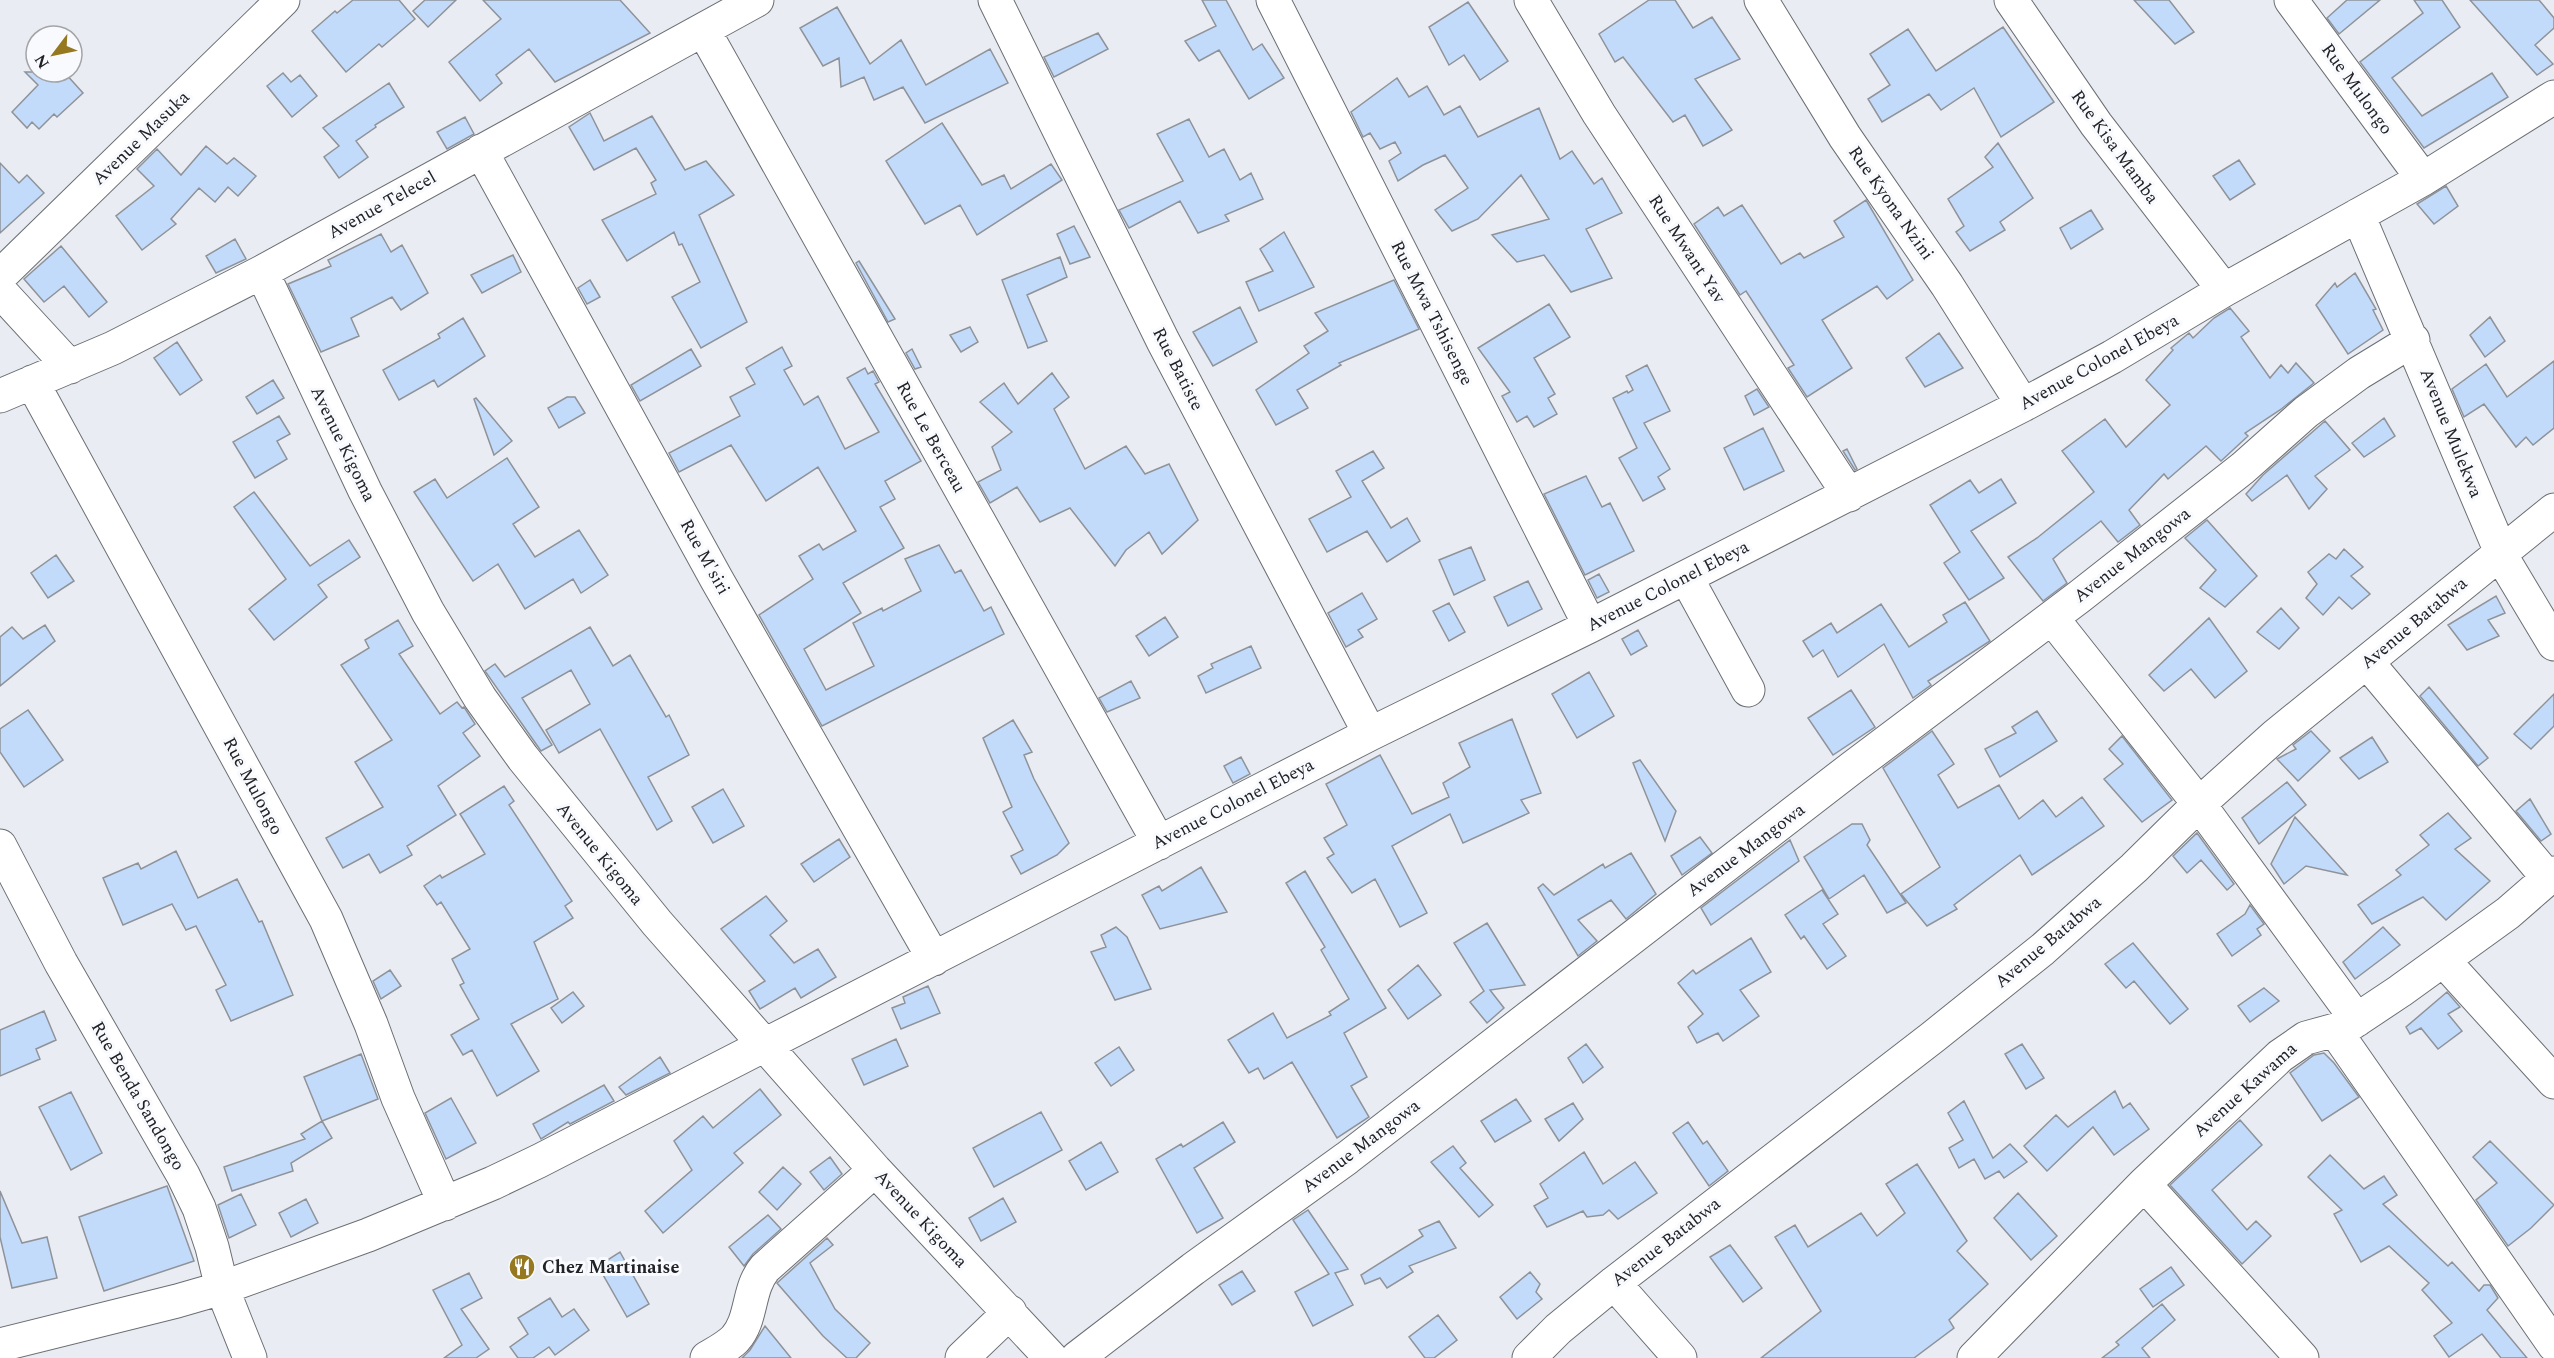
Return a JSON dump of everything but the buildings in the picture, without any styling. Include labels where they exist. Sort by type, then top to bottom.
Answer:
[{"type":"street","name":"Avenue Masuka","points":[[0,276],[283,0]]},
{"type":"street","name":"Avenue Telecel","points":[[0,396],[123,343],[262,272],[758,0]]},
{"type":"street","name":"Rue Batiste","points":[[995,0],[1163,341],[1370,734]]},
{"type":"street","name":"Rue Mwa Tshisenge","points":[[1273,0],[1590,626]]},
{"type":"street","name":"Rue Mwant Yav","points":[[1530,0],[1599,114],[1849,495]]},
{"type":"street","name":"Rue Kyona Nzini","points":[[1761,0],[1845,137],[1947,285],[2023,405]]},
{"type":"street","name":"Rue Kisa Mamba","points":[[2011,0],[2109,141],[2224,290]]},
{"type":"street","name":"Rue Mulongo","points":[[2292,0],[2423,179]]},
{"type":"street","name":"Rue Le Berceau","points":[[704,31],[1159,843]]},
{"type":"street","name":"Avenue Colonel Ebeya","points":[[0,1345],[222,1288],[368,1235],[445,1204],[580,1141],[764,1044],[1370,734],[1590,626],[2023,405],[2112,357],[2224,290],[2423,179],[2554,97]]},
{"type":"street","name":"Rue M'siri","points":[[481,151],[717,580],[934,959]]},
{"type":"street","name":"Avenue Mulekwa","points":[[2358,215],[2413,340],[2500,552],[2554,644]]},
{"type":"street","name":"Avenue Kigoma","points":[[262,272],[365,491],[428,612],[480,698],[523,758],[657,924],[875,1170],[1052,1358]]},
{"type":"street","points":[[0,291],[70,367]]},
{"type":"street","name":"Avenue Mangowa","points":[[1077,1358],[1193,1269],[1347,1158],[1701,884],[2052,618],[2206,498],[2306,412],[2360,373],[2413,340]]},
{"type":"street","name":"Rue Mulongo","points":[[32,382],[326,919],[366,1013],[398,1098],[445,1204]]},
{"type":"street","name":"Avenue Batabwa","points":[[1529,1358],[1558,1329],[1614,1282],[1933,1037],[2006,978],[2134,868],[2199,804],[2276,735],[2554,510]]},
{"type":"street","points":[[1686,577],[1748,690]]},
{"type":"street","points":[[2052,618],[2199,804],[2554,1345]]},
{"type":"street","points":[[2367,662],[2551,875]]},
{"type":"street","name":"Rue Benda Sandongo","points":[[0,846],[67,972],[183,1174],[199,1208],[222,1288],[249,1358]]},
{"type":"street","name":"Avenue Kawama","points":[[1974,1358],[2144,1184],[2280,1056],[2306,1038],[2346,1026],[2444,961],[2508,913],[2551,875]]},
{"type":"street","points":[[2444,961],[2554,1082]]},
{"type":"street","points":[[707,1358],[727,1346],[741,1330],[755,1283],[765,1268],[875,1170]]},
{"type":"street","points":[[2144,1184],[2302,1358]]},
{"type":"street","points":[[1614,1282],[1680,1358]]},
{"type":"street","points":[[962,1358],[1010,1312]]},
{"type":"place","name":"Chez Martinaise","points":[[522,1267]]}]
